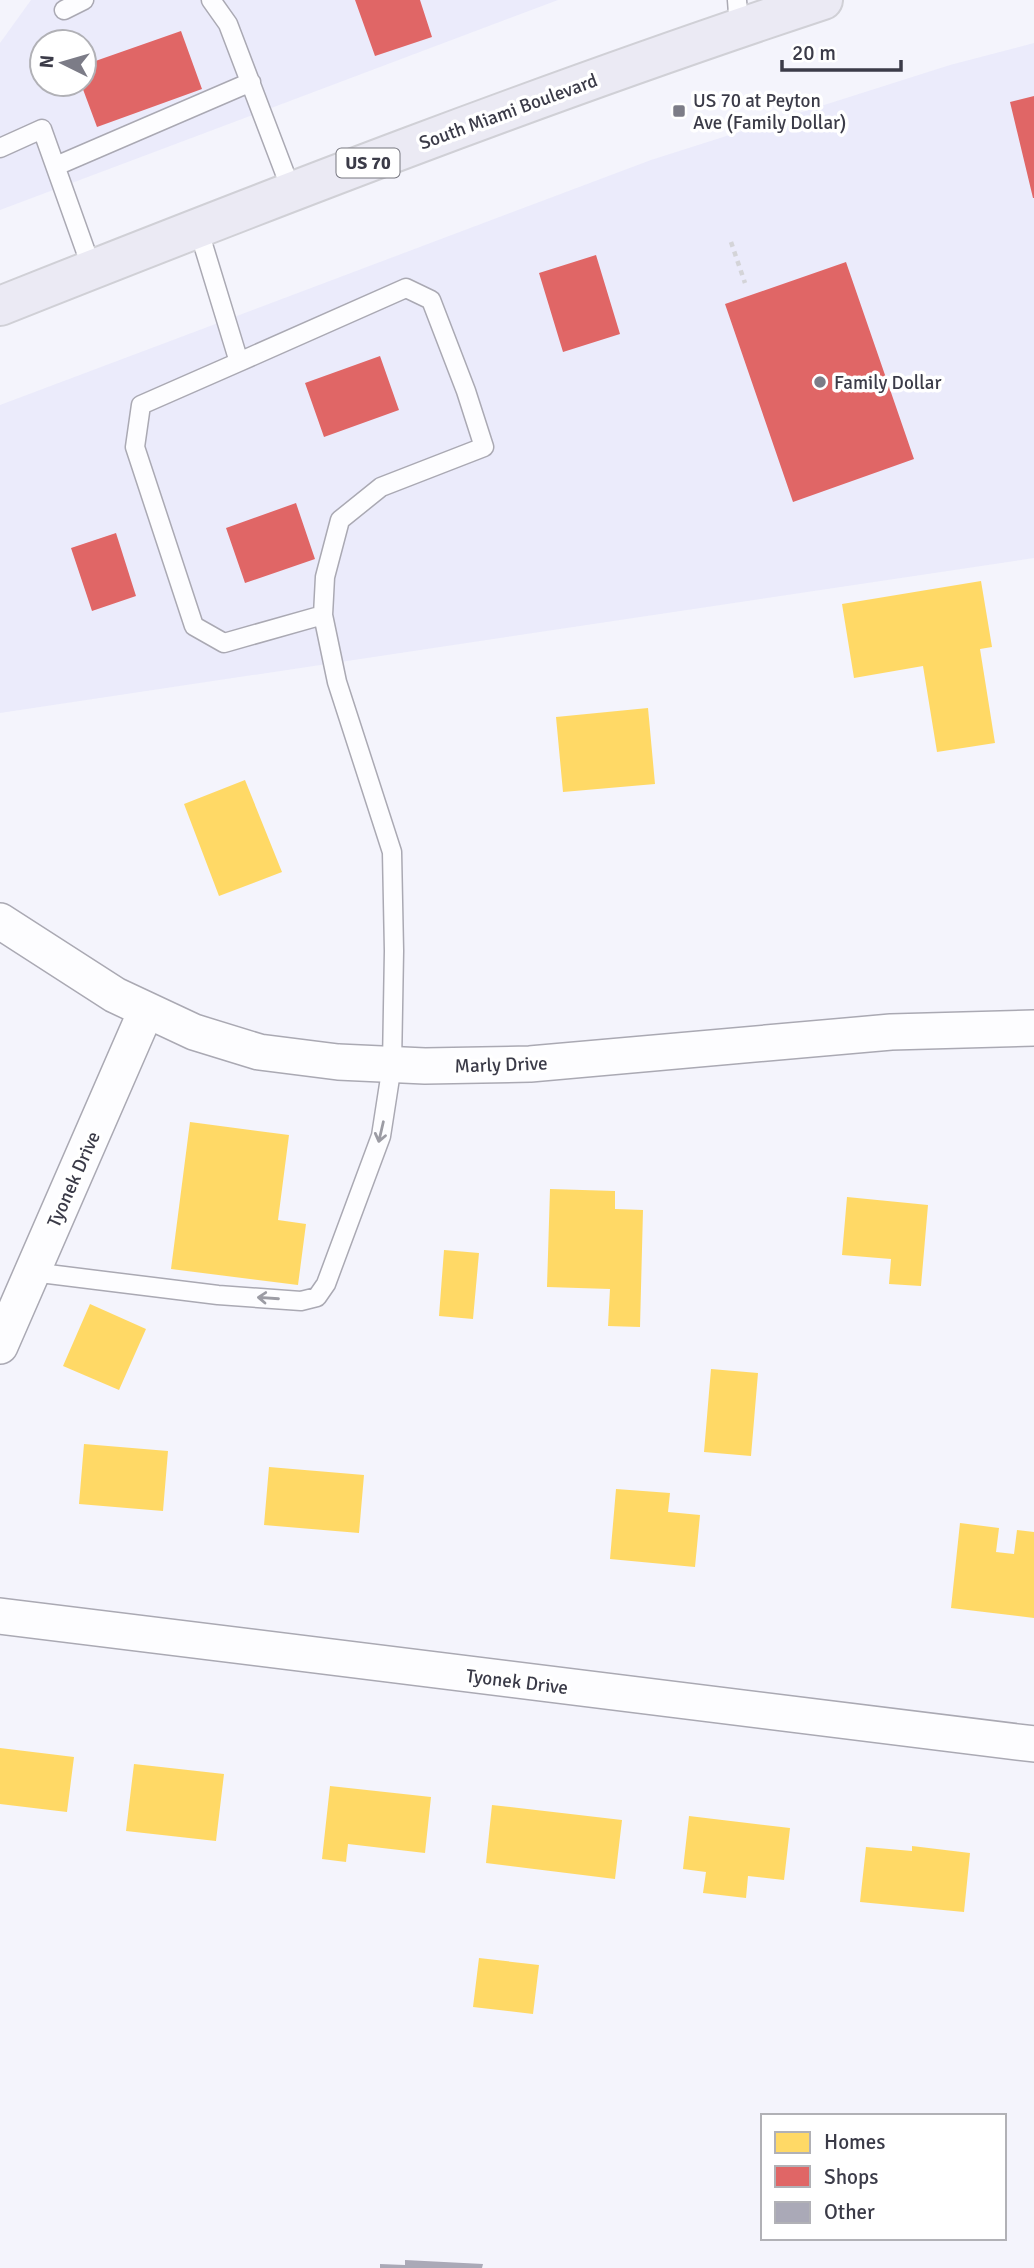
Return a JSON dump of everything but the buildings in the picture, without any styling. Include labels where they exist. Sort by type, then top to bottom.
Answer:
[{"type":"highway","name":"South Miami Boulevard","points":[[0,306],[565,89],[738,14],[823,0]]},
{"type":"street","name":"Marly Drive","points":[[0,922],[115,995],[146,1012],[194,1032],[259,1052],[338,1062],[425,1066],[530,1064],[891,1032],[1034,1028]]},
{"type":"street","name":"Tyonek Drive","points":[[0,1346],[146,1012]]},
{"type":"street","name":"Tyonek Drive","points":[[0,1616],[1034,1744]]},
{"type":"lane","points":[[64,10],[84,0]]},
{"type":"lane","points":[[211,0],[228,24],[292,192]]},
{"type":"lane","points":[[56,166],[251,82]]},
{"type":"lane","points":[[0,148],[43,129],[92,269]]},
{"type":"lane","points":[[198,228],[239,362]]},
{"type":"lane","points":[[32,1272],[218,1295],[301,1301],[317,1297],[326,1284],[381,1136],[392,1065],[394,951],[392,852],[337,682],[323,615],[325,577],[340,520],[381,487],[484,447],[431,300],[406,288],[141,405],[135,447],[194,626],[224,643],[323,615]]},
{"type":"path","points":[[731,242],[745,283]]},
{"type":"shaded area","points":[[31,0],[558,0],[0,210],[0,43]]},
{"type":"shaded area","points":[[1034,43],[1034,558],[0,713],[0,405],[651,160],[950,65]]},
{"type":"place","name":"US 70 at Peyton Ave (Family Dollar)","points":[[679,111]]},
{"type":"place","name":"Family Dollar","points":[[820,382]]}]
